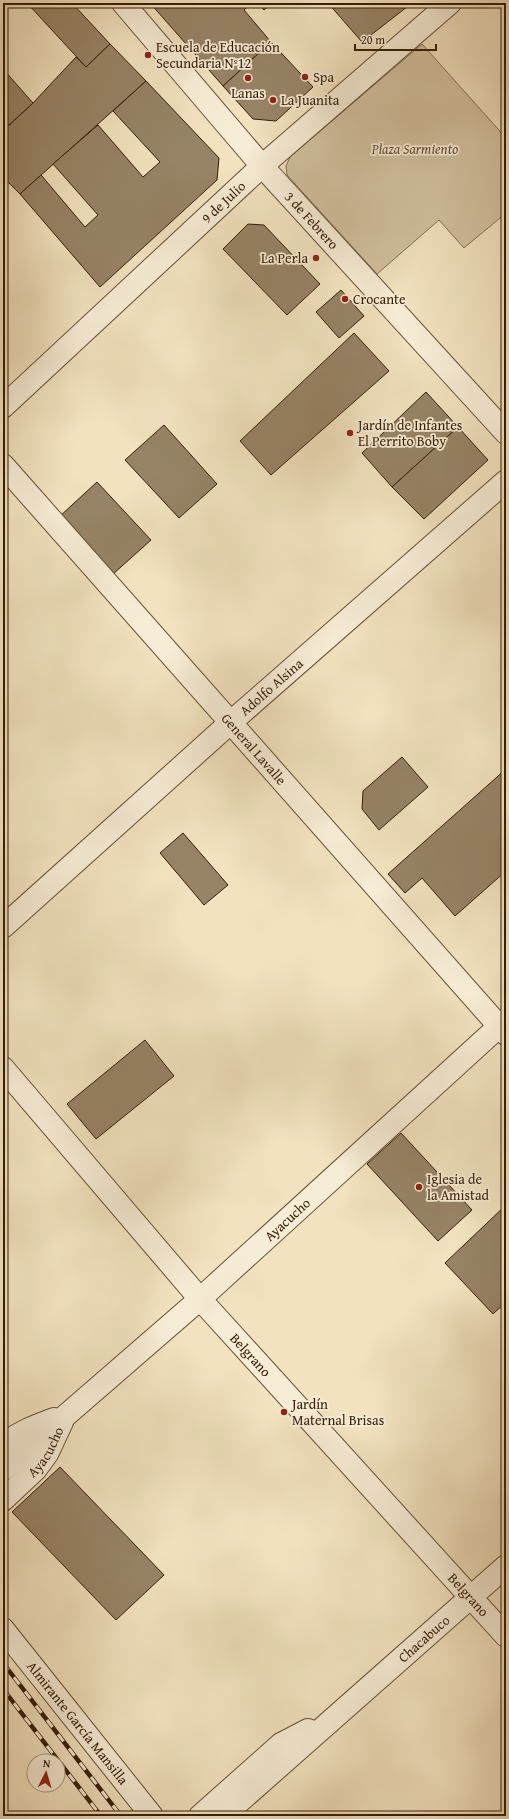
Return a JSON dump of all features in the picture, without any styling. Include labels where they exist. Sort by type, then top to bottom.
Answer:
[{"type":"street","name":"3 de Febrero","points":[[123,3],[262,166],[506,433]]},
{"type":"street","name":"9 de Julio","points":[[3,406],[262,166],[450,3]]},
{"type":"street","name":"General Lavalle","points":[[3,465],[230,723],[504,1026]]},
{"type":"street","name":"Adolfo Alsina","points":[[3,927],[230,723],[506,481]]},
{"type":"street","name":"Ayacucho","points":[[3,1446],[25,1429],[65,1416],[200,1299],[504,1026]]},
{"type":"street","name":"Belgrano","points":[[3,1068],[200,1299],[506,1636]]},
{"type":"street","name":"Ayacucho","points":[[3,1500],[36,1469],[47,1454],[65,1416]]},
{"type":"street","points":[[3,1470],[65,1416]]},
{"type":"street","name":"Chacabuco","points":[[223,1816],[506,1566]]},
{"type":"street","name":"Almirante García Mansilla","points":[[3,1629],[152,1816]]},
{"type":"street","name":"Chacabuco","points":[[200,1816],[281,1744],[342,1712]]},
{"type":"green space","name":"Plaza Sarmiento","points":[[422,44],[506,138],[506,213],[464,248],[439,220],[377,274],[287,175],[286,166],[290,157]]},
{"type":"building","points":[[27,3],[72,3],[110,44],[86,67]]},
{"type":"building","points":[[150,3],[252,3],[244,10],[271,42],[223,86]]},
{"type":"building","points":[[258,3],[272,3],[264,10]]},
{"type":"building","points":[[328,3],[412,3],[362,42]]},
{"type":"building","points":[[271,42],[313,87],[276,121],[253,119],[223,86]]},
{"type":"building","points":[[110,44],[146,81],[20,194],[3,177],[3,131],[33,103],[76,57],[86,67]]},
{"type":"building","points":[[3,69],[33,103],[9,125],[3,118]]},
{"type":"building","points":[[146,81],[219,158],[217,180],[100,287],[20,194],[41,175],[85,227],[98,215],[53,164],[98,125],[143,177],[160,162],[113,111]]},
{"type":"building","points":[[248,224],[264,225],[320,284],[287,315],[223,249]]},
{"type":"building","points":[[341,290],[364,316],[339,338],[316,312]]},
{"type":"building","points":[[354,333],[389,371],[271,475],[240,441]]},
{"type":"building","points":[[426,392],[458,427],[392,487],[362,453]]},
{"type":"building","points":[[164,425],[217,484],[179,518],[125,460]]},
{"type":"building","points":[[458,427],[488,460],[424,519],[392,487]]},
{"type":"building","points":[[97,482],[151,540],[112,575],[59,517]]},
{"type":"building","points":[[402,757],[428,787],[379,830],[362,809],[363,791]]},
{"type":"building","points":[[506,769],[506,871],[455,916],[422,878],[405,893],[388,874]]},
{"type":"building","points":[[183,833],[228,885],[204,905],[160,853]]},
{"type":"building","points":[[145,1040],[174,1076],[96,1139],[67,1104]]},
{"type":"building","name":"Iglesia de la Amistad","points":[[401,1133],[472,1210],[438,1241],[367,1164]]},
{"type":"building","points":[[506,1205],[506,1302],[493,1314],[445,1263]]},
{"type":"building","points":[[60,1467],[164,1575],[116,1620],[12,1512]]},
{"type":"railway","points":[[3,1663],[121,1816]]},
{"type":"railway","points":[[3,1689],[101,1816]]},
{"type":"place","name":"Escuela de Educación Secundaria Nº12","points":[[148,55]]},
{"type":"place","name":"Spa","points":[[305,77]]},
{"type":"place","name":"Lanas","points":[[248,78]]},
{"type":"place","name":"La Juanita","points":[[273,100]]},
{"type":"place","name":"La Perla","points":[[316,258]]},
{"type":"place","name":"Crocante","points":[[345,299]]},
{"type":"place","name":"Jardín de Infantes El Perrito Boby","points":[[350,433]]},
{"type":"place","name":"Iglesia de la Amistad","points":[[419,1187]]},
{"type":"place","name":"Jardín Maternal Brisas","points":[[284,1412]]}]
